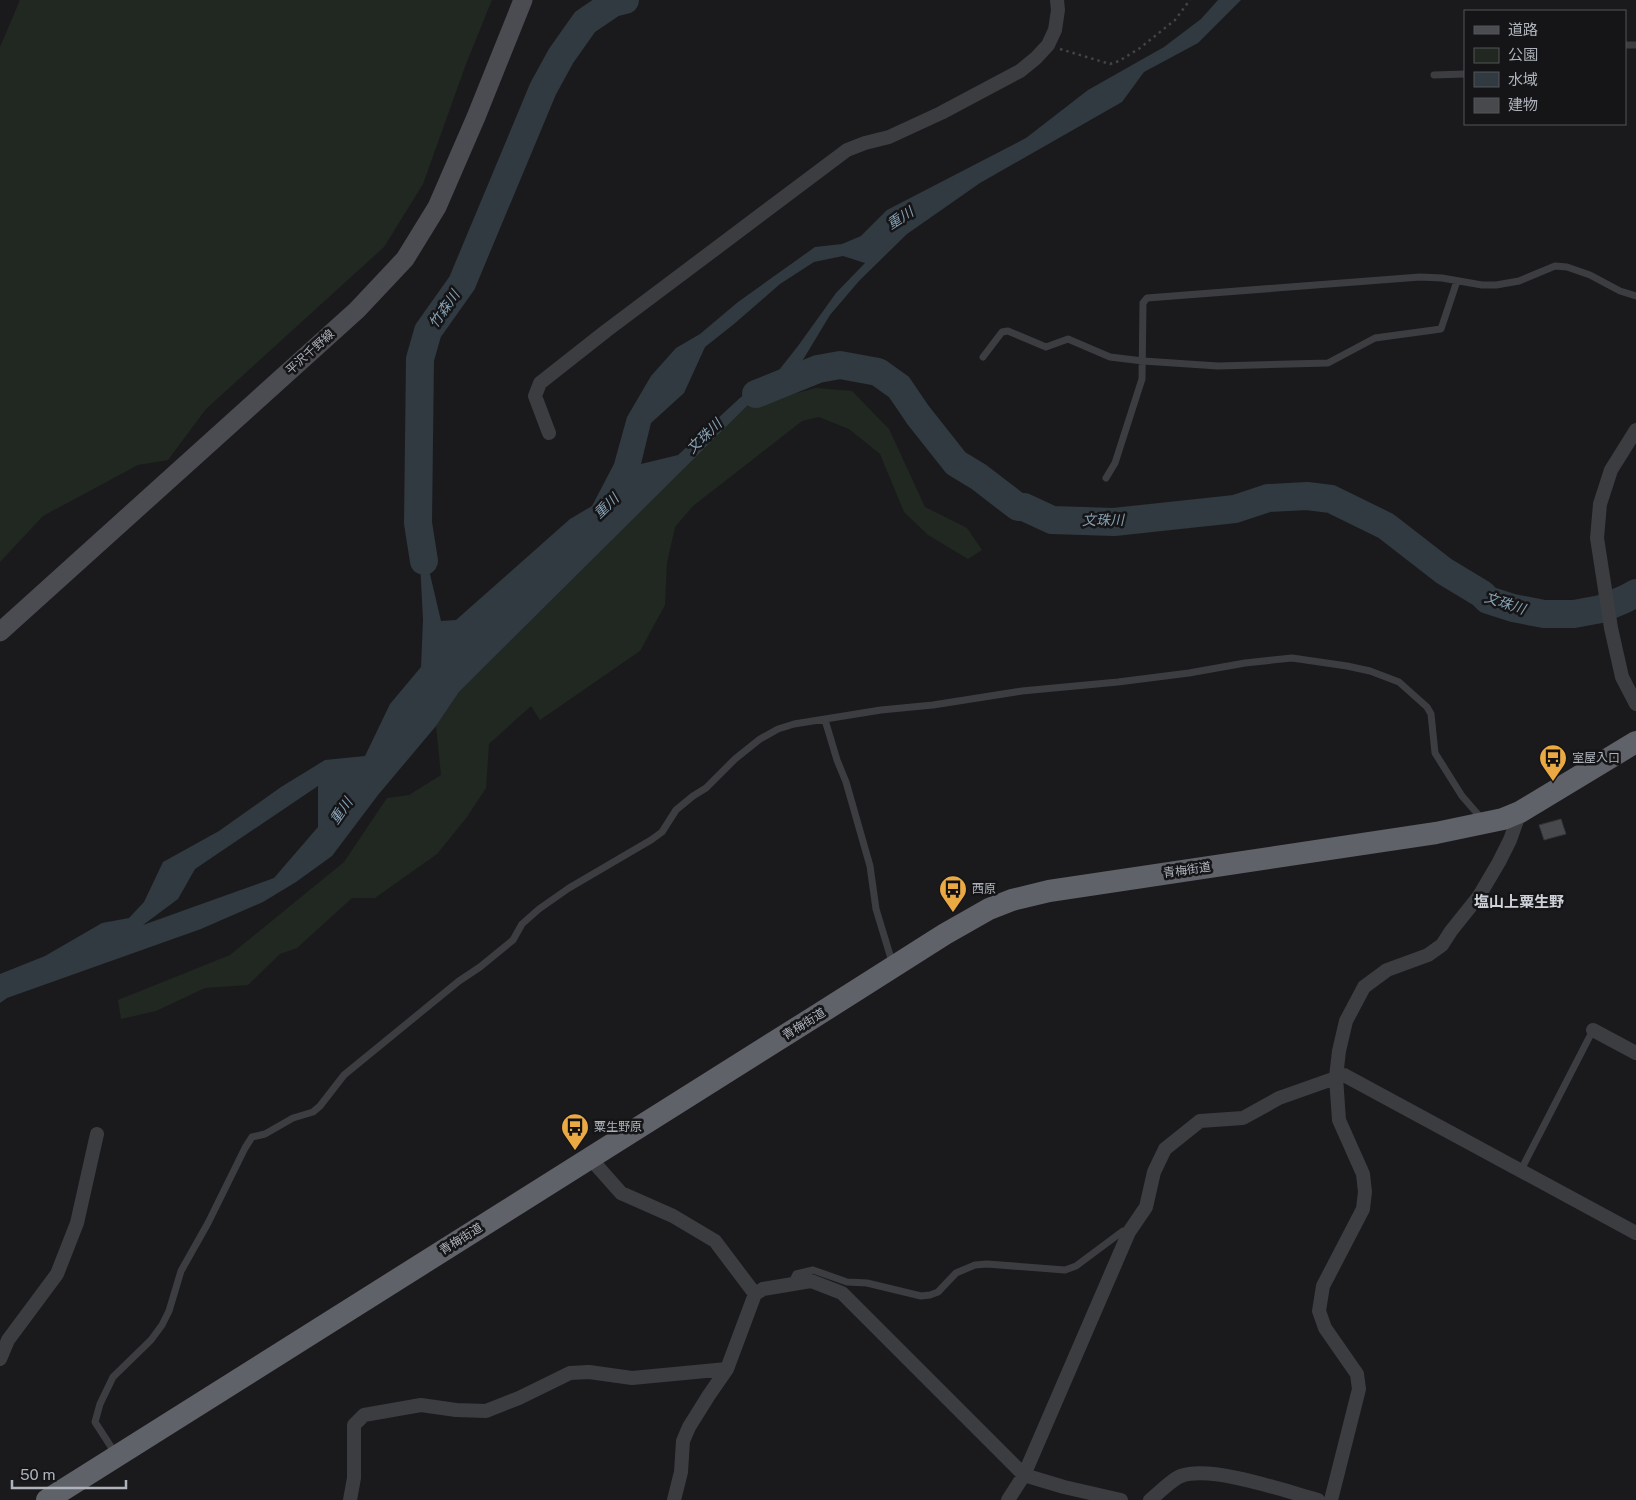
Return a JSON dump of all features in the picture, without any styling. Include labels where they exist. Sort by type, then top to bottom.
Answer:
[{"type":"highway","name":"青梅街道","points":[[47,1500],[893,966],[989,909],[1012,900],[1049,891],[1436,833],[1503,819],[1520,812],[1636,742]]},
{"type":"main road","name":"平沢千野線","points":[[0,632],[357,310],[405,259],[437,207],[523,0]]},
{"type":"street","points":[[549,433],[535,396],[540,383],[606,331],[847,150],[889,137],[1020,72],[1048,45],[1055,30],[1058,10],[1057,0]]},
{"type":"street","points":[[1636,430],[1611,470],[1600,504],[1597,538],[1611,628],[1622,677],[1636,704]]},
{"type":"street","points":[[1331,1500],[1359,1389],[1357,1374],[1325,1328],[1319,1311],[1323,1286],[1364,1209],[1363,1174],[1339,1120],[1336,1077],[1339,1051],[1346,1021],[1364,987],[1387,970],[1428,954],[1442,945],[1479,896],[1499,862],[1510,840],[1520,812]]},
{"type":"street","points":[[1593,1030],[1636,1053]]},
{"type":"street","points":[[1008,1500],[1024,1475],[1129,1232],[1146,1207],[1154,1172],[1165,1149],[1200,1121],[1243,1118],[1279,1098],[1344,1075],[1636,1233]]},
{"type":"street","points":[[0,1359],[8,1340],[57,1274],[77,1223],[97,1134]]},
{"type":"street","points":[[590,1158],[621,1193],[673,1216],[715,1241],[755,1294]]},
{"type":"street","points":[[674,1500],[681,1472],[683,1441],[708,1395],[727,1369],[755,1294],[763,1289],[811,1281],[842,1293],[1024,1475],[1064,1487],[1120,1500]]},
{"type":"street","points":[[350,1500],[354,1478],[354,1425],[364,1415],[421,1405],[456,1410],[486,1411],[519,1398],[570,1373],[590,1372],[632,1378],[727,1369]]},
{"type":"street","points":[[1150,1500],[1180,1476],[1204,1473],[1224,1475],[1318,1500]]},
{"type":"lane","points":[[1434,76],[1464,74]]},
{"type":"lane","points":[[1106,478],[1115,463],[1142,379],[1143,303],[1147,298],[1420,277],[1496,285],[1519,280],[1556,266],[1567,267],[1590,274],[1620,291],[1636,296]]},
{"type":"lane","points":[[983,358],[1002,332],[1008,331],[1046,347],[1068,339],[1110,357],[1142,362],[1218,366],[1328,363],[1375,338],[1441,329],[1457,281]]},
{"type":"lane","points":[[117,1456],[95,1422],[104,1395],[113,1377],[151,1340],[162,1325],[169,1311],[181,1271],[252,1138],[265,1134],[293,1118],[313,1112],[320,1106],[344,1075],[458,981],[480,967],[513,940],[522,924],[539,909],[569,888],[662,832],[676,810],[706,788],[734,759],[760,739],[778,729],[794,724],[881,710],[933,705],[1022,691],[1118,682],[1189,673],[1245,663],[1292,658],[1308,659],[1370,671],[1399,682],[1427,707],[1431,714],[1435,753],[1462,796],[1486,823]]},
{"type":"lane","points":[[825,720],[846,782],[870,866],[876,909],[893,966]]},
{"type":"lane","points":[[1522,1170],[1593,1030]]},
{"type":"lane","points":[[790,1284],[796,1274],[813,1270],[847,1282],[867,1284],[921,1296],[930,1295],[938,1292],[956,1273],[974,1265],[987,1264],[1065,1270],[1076,1266],[1123,1231],[1129,1232]]},
{"type":"path","points":[[1048,45],[1110,64],[1119,61],[1140,48],[1174,20],[1190,0]]},
{"type":"green space","points":[[20,0],[492,0],[466,64],[423,184],[384,247],[206,409],[168,460],[138,465],[43,516],[0,562],[0,47]]},
{"type":"green space","points":[[816,388],[852,391],[889,429],[925,507],[967,528],[982,550],[968,559],[928,535],[904,512],[880,454],[849,429],[819,417],[802,421],[693,506],[675,527],[667,563],[665,605],[640,651],[540,720],[531,706],[489,744],[486,788],[467,817],[437,854],[375,898],[352,898],[297,948],[280,954],[248,985],[205,988],[156,1011],[121,1019],[118,1000],[230,955],[344,862],[387,798],[409,795],[441,775],[436,726],[459,692],[747,406]]},
{"type":"water","name":"重川","points":[[1218,0],[1241,0],[1198,43],[1144,72],[1122,102],[980,183],[907,234],[859,281],[830,315],[783,389],[747,406],[459,692],[436,726],[378,795],[332,856],[296,882],[263,902],[201,929],[7,998],[0,1003],[0,974],[45,956],[102,923],[129,918],[144,902],[163,862],[219,831],[281,787],[325,760],[365,756],[390,704],[421,667],[423,620],[418,523],[441,621],[456,620],[570,519],[592,506],[614,464],[627,417],[651,376],[676,348],[700,334],[738,302],[815,247],[842,244],[861,236],[887,210],[1026,138],[1088,90],[1164,47],[1201,19]],"holes":[[[843,256],[865,263],[836,293],[768,384],[741,397],[678,455],[641,464],[651,423],[684,393],[705,347],[780,284],[814,262]],[[318,786],[318,827],[274,878],[143,925],[178,899],[195,869]]]},
{"type":"building","points":[[1561,819],[1566,834],[1544,840],[1539,825]]},
{"type":"waterway","name":"竹森川","points":[[424,561],[418,523],[420,359],[428,331],[462,283],[543,89],[561,56],[585,22],[613,3],[625,0]]},
{"type":"waterway","name":"文珠川","points":[[756,394],[818,369],[840,365],[878,372],[899,387],[918,415],[956,463],[979,477],[1018,507],[1024,507],[1052,520],[1114,522],[1235,509],[1268,498],[1307,496],[1331,499],[1386,526],[1444,571],[1482,594],[1488,600],[1513,608],[1544,614],[1574,614],[1601,609],[1636,593]]},
{"type":"place","name":"室屋入口","points":[[1553,782]]},
{"type":"place","name":"西原","points":[[953,913]]},
{"type":"place","name":"粟生野原","points":[[575,1151]]},
{"type":"district","name":"塩山上粟生野","points":[[1519,901]]}]
